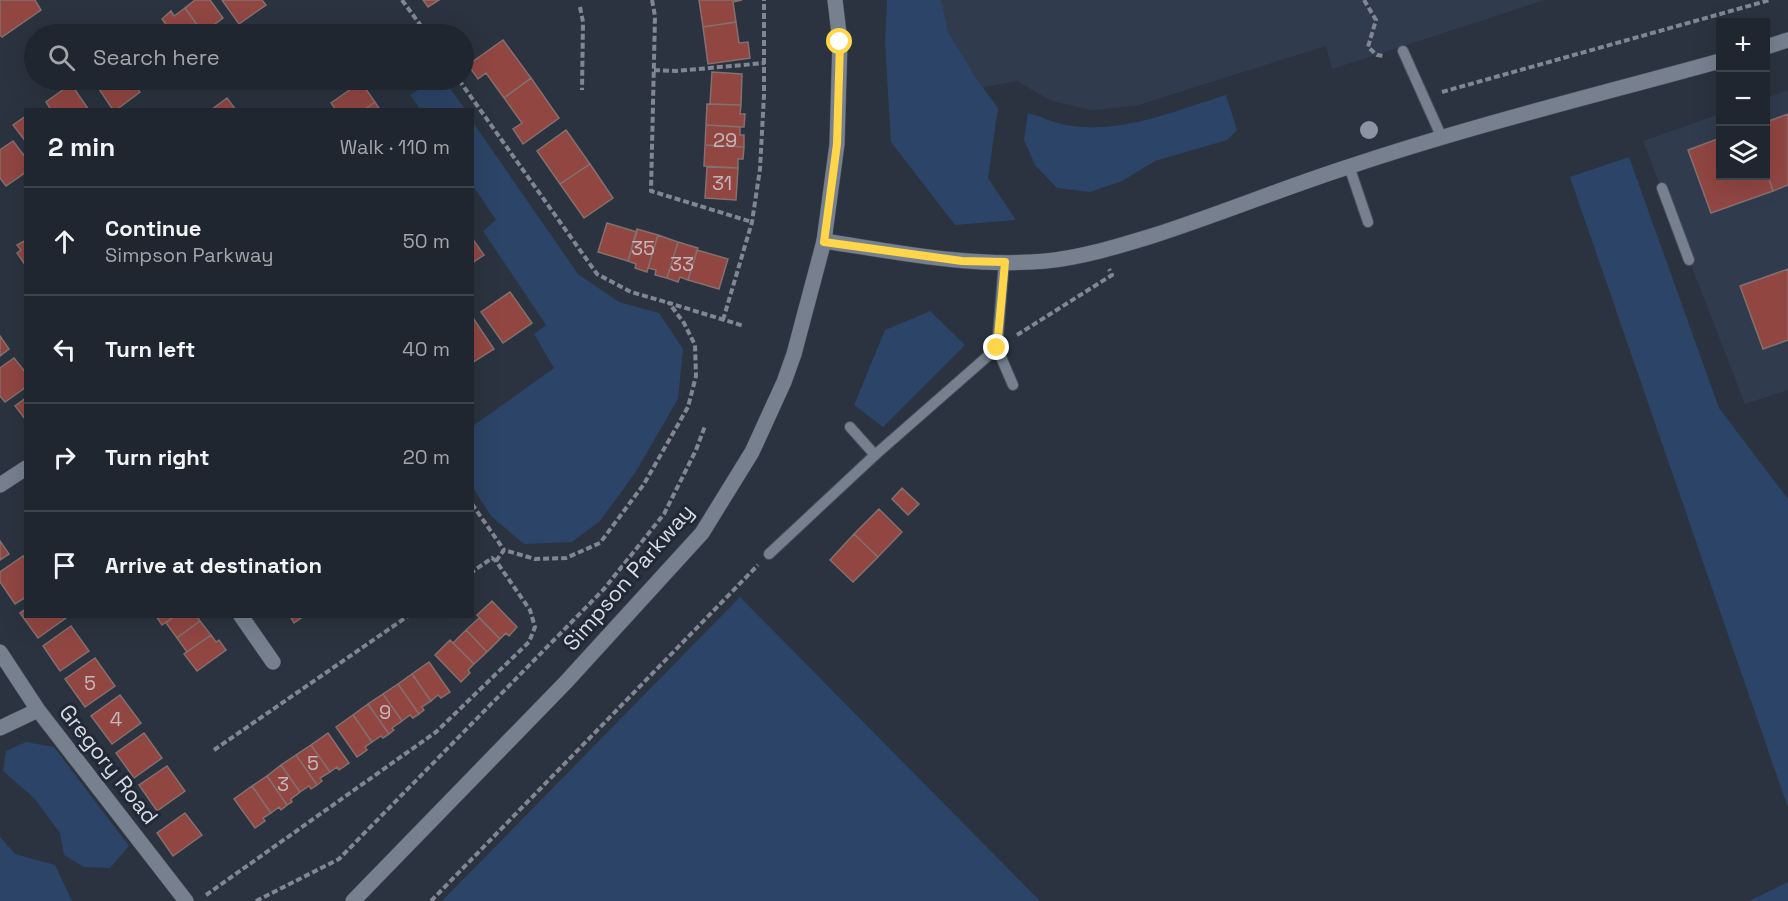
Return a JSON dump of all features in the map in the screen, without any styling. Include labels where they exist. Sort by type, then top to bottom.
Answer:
[{"type":"main road","name":"Simpson Parkway","points":[[353,901],[566,682],[702,533],[752,452],[784,382],[794,354],[824,242],[837,144],[840,42],[834,0]]},
{"type":"main road","points":[[1770,46],[1788,40]]},
{"type":"main road","points":[[824,242],[962,261],[1047,261],[1103,251],[1185,225],[1349,166],[1442,138],[1716,63]]},
{"type":"main road","points":[[0,485],[24,469]]},
{"type":"main road","points":[[242,618],[273,662]]},
{"type":"main road","name":"Gregory Road","points":[[0,652],[38,710],[186,901]]},
{"type":"main road","points":[[0,728],[38,710]]},
{"type":"lane","points":[[1405,55],[1442,138]]},
{"type":"lane","points":[[1349,166],[1368,222]]},
{"type":"lane","points":[[1662,188],[1689,260]]},
{"type":"lane","points":[[1005,262],[997,348],[1013,385]]},
{"type":"lane","points":[[769,554],[874,454],[997,348]]},
{"type":"lane","points":[[850,427],[874,454]]},
{"type":"path","points":[[402,0],[420,24]]},
{"type":"path","points":[[652,0],[655,16],[651,191],[752,222]]},
{"type":"path","points":[[723,320],[752,222],[760,169],[765,63],[764,0]]},
{"type":"path","points":[[1364,0],[1376,20],[1368,47],[1377,55],[1405,55]]},
{"type":"path","points":[[1424,98],[1770,0]]},
{"type":"path","points":[[580,7],[583,22],[582,90]]},
{"type":"path","points":[[654,70],[676,71],[765,63]]},
{"type":"path","points":[[466,90],[597,274],[631,292],[744,326]]},
{"type":"path","points":[[997,348],[1112,275],[1103,251]]},
{"type":"path","points":[[474,507],[504,549],[535,559],[566,558],[600,543],[644,484],[688,407],[696,375],[695,345],[684,323],[669,303]]},
{"type":"path","points":[[256,901],[339,859],[604,589],[664,514],[696,450],[705,426]]},
{"type":"path","points":[[496,561],[504,549]]},
{"type":"path","points":[[431,901],[769,554]]},
{"type":"path","points":[[198,901],[436,732],[529,642],[535,627],[530,610],[496,561],[492,558],[474,571]]},
{"type":"path","points":[[214,750],[405,618]]},
{"type":"shaded area","points":[[887,0],[941,0],[948,32],[975,77],[998,108],[988,178],[1016,220],[955,225],[891,142],[885,41]]},
{"type":"shaded area","points":[[913,0],[1545,0],[1332,69],[1326,46],[1135,106],[1091,110],[1052,101],[1017,81],[936,96]]},
{"type":"shaded area","points":[[418,90],[451,90],[464,108],[419,108],[410,95]]},
{"type":"shaded area","points":[[1788,90],[1788,390],[1745,404],[1643,141],[1716,115],[1716,180],[1770,180],[1770,97]]},
{"type":"shaded area","points":[[1226,95],[1237,130],[1227,140],[1155,161],[1122,181],[1090,192],[1057,188],[1035,165],[1024,140],[1028,113],[1067,125],[1112,126],[1151,119]]},
{"type":"shaded area","points":[[474,124],[578,274],[619,302],[659,313],[683,349],[678,399],[635,473],[600,521],[572,542],[524,544],[491,516],[474,490],[474,425],[554,368],[534,334],[546,325],[483,231],[496,220],[474,187]]},
{"type":"shaded area","points":[[1629,157],[1719,408],[1788,499],[1788,808],[1570,177]]},
{"type":"shaded area","points":[[930,311],[965,345],[883,427],[854,405],[885,330]]},
{"type":"shaded area","points":[[740,597],[1040,901],[442,901]]},
{"type":"shaded area","points":[[26,742],[54,747],[129,846],[110,868],[84,867],[64,855],[60,833],[34,798],[3,771],[6,751]]},
{"type":"shaded area","points":[[0,837],[15,854],[55,865],[72,901],[0,901]]},
{"type":"shaded area","points":[[1788,882],[1788,901],[1749,901]]},
{"type":"building","points":[[0,0],[35,0],[41,10],[2,37],[0,35]]},
{"type":"building","points":[[195,0],[210,0],[223,18],[215,24],[197,24],[185,8]]},
{"type":"building","points":[[222,0],[262,0],[266,5],[239,24]]},
{"type":"building","points":[[423,0],[439,0],[428,7]]},
{"type":"building","points":[[699,0],[742,0],[733,2],[736,22],[703,27]]},
{"type":"building","points":[[185,8],[197,24],[166,24],[162,19],[171,11],[174,16]]},
{"type":"building","points":[[736,22],[739,43],[748,42],[750,58],[708,64],[703,27]]},
{"type":"building","points":[[503,40],[531,78],[504,98],[486,73],[478,79],[474,73],[474,61]]},
{"type":"building","points":[[712,72],[742,74],[741,105],[710,104]]},
{"type":"building","points":[[531,78],[559,118],[523,144],[513,129],[522,123],[504,98]]},
{"type":"building","points":[[63,90],[75,90],[88,108],[50,108],[46,102]]},
{"type":"building","points":[[100,90],[138,90],[140,92],[119,108],[112,108]]},
{"type":"building","points":[[350,90],[367,90],[375,102],[367,108],[335,108],[331,103]]},
{"type":"building","points":[[227,98],[234,108],[214,108]]},
{"type":"building","points":[[375,102],[379,108],[367,108]]},
{"type":"building","points":[[707,104],[741,105],[740,114],[745,114],[744,127],[706,125]]},
{"type":"building","points":[[1788,114],[1788,185],[1773,191],[1769,180],[1770,121]]},
{"type":"building","points":[[24,117],[24,139],[13,125]]},
{"type":"building","points":[[706,125],[740,127],[740,135],[744,135],[744,147],[705,145]]},
{"type":"building","points":[[566,130],[590,164],[560,184],[537,151]]},
{"type":"building","points":[[1716,140],[1716,180],[1769,180],[1773,191],[1711,213],[1688,150]]},
{"type":"building","points":[[13,141],[24,155],[24,173],[6,186],[0,178],[0,150]]},
{"type":"building","points":[[705,145],[744,147],[743,159],[738,159],[738,168],[704,166]]},
{"type":"building","points":[[590,164],[613,198],[584,218],[560,184]]},
{"type":"building","points":[[707,167],[738,168],[736,200],[705,198]]},
{"type":"building","points":[[607,223],[637,232],[628,261],[598,252]]},
{"type":"building","points":[[637,229],[658,235],[647,272],[635,268],[636,264],[628,261]]},
{"type":"building","points":[[658,235],[678,242],[667,278],[655,275],[656,270],[648,268]]},
{"type":"building","points":[[24,241],[24,263],[17,253],[21,250],[17,245]]},
{"type":"building","points":[[474,241],[484,255],[474,262]]},
{"type":"building","points":[[678,242],[698,248],[688,280],[680,277],[678,282],[667,278]]},
{"type":"building","points":[[697,250],[728,259],[719,289],[688,280]]},
{"type":"building","points":[[1788,269],[1788,340],[1763,349],[1740,286]]},
{"type":"building","points":[[510,292],[532,323],[503,343],[481,312]]},
{"type":"building","points":[[474,319],[494,349],[474,362]]},
{"type":"building","points":[[0,336],[9,349],[0,356]]},
{"type":"building","points":[[14,358],[24,370],[24,388],[5,402],[0,396],[0,368]]},
{"type":"building","points":[[24,399],[24,417],[15,406]]},
{"type":"building","points":[[902,488],[919,504],[908,515],[892,499]]},
{"type":"building","points":[[879,509],[902,532],[878,557],[854,534]]},
{"type":"building","points":[[854,534],[878,557],[853,582],[830,560]]},
{"type":"building","points":[[0,541],[9,554],[0,560]]},
{"type":"building","points":[[23,556],[24,598],[15,604],[0,582],[0,572]]},
{"type":"building","points":[[492,601],[517,627],[509,636],[506,633],[500,639],[477,615]]},
{"type":"building","points":[[24,610],[24,618],[66,618],[38,638],[20,613]]},
{"type":"building","points":[[157,618],[172,618],[162,625]]},
{"type":"building","points":[[172,618],[198,618],[200,621],[177,638],[166,623]]},
{"type":"building","points":[[291,618],[301,618],[294,623]]},
{"type":"building","points":[[479,618],[500,639],[487,652],[466,630]]},
{"type":"building","points":[[200,621],[211,635],[187,652],[177,638]]},
{"type":"building","points":[[71,626],[89,651],[60,671],[43,646]]},
{"type":"building","points":[[466,630],[487,652],[474,664],[453,643]]},
{"type":"building","points":[[211,635],[216,642],[219,640],[226,650],[197,671],[184,654]]},
{"type":"building","points":[[450,640],[474,664],[468,670],[470,673],[461,682],[435,655]]},
{"type":"building","points":[[95,658],[115,686],[85,707],[65,679]]},
{"type":"building","points":[[429,662],[450,692],[441,698],[438,695],[431,701],[412,674]]},
{"type":"building","points":[[412,674],[431,701],[422,707],[424,710],[419,714],[398,684]]},
{"type":"building","points":[[398,684],[419,714],[413,718],[410,715],[402,721],[383,694]]},
{"type":"building","points":[[383,694],[402,721],[392,728],[394,730],[389,734],[368,704]]},
{"type":"building","points":[[120,695],[141,723],[112,744],[91,716]]},
{"type":"building","points":[[368,704],[389,734],[372,742],[353,715]]},
{"type":"building","points":[[353,715],[372,742],[365,747],[367,750],[357,757],[336,727]]},
{"type":"building","points":[[144,733],[162,758],[134,778],[116,753]]},
{"type":"building","points":[[328,733],[349,763],[339,770],[337,767],[330,772],[311,745]]},
{"type":"building","points":[[311,745],[330,772],[320,778],[322,781],[317,785],[296,755]]},
{"type":"building","points":[[296,755],[317,785],[311,789],[309,786],[300,792],[281,765]]},
{"type":"building","points":[[281,765],[300,792],[287,805],[267,776]]},
{"type":"building","points":[[167,766],[185,791],[157,811],[139,785]]},
{"type":"building","points":[[267,776],[287,805],[271,813],[252,786]]},
{"type":"building","points":[[252,786],[271,813],[263,818],[265,821],[255,828],[234,799]]},
{"type":"building","points":[[185,813],[202,835],[173,856],[157,833]]},
{"type":"route","points":[[840,42],[837,144],[824,242],[962,261],[1005,262],[997,348]]}]
